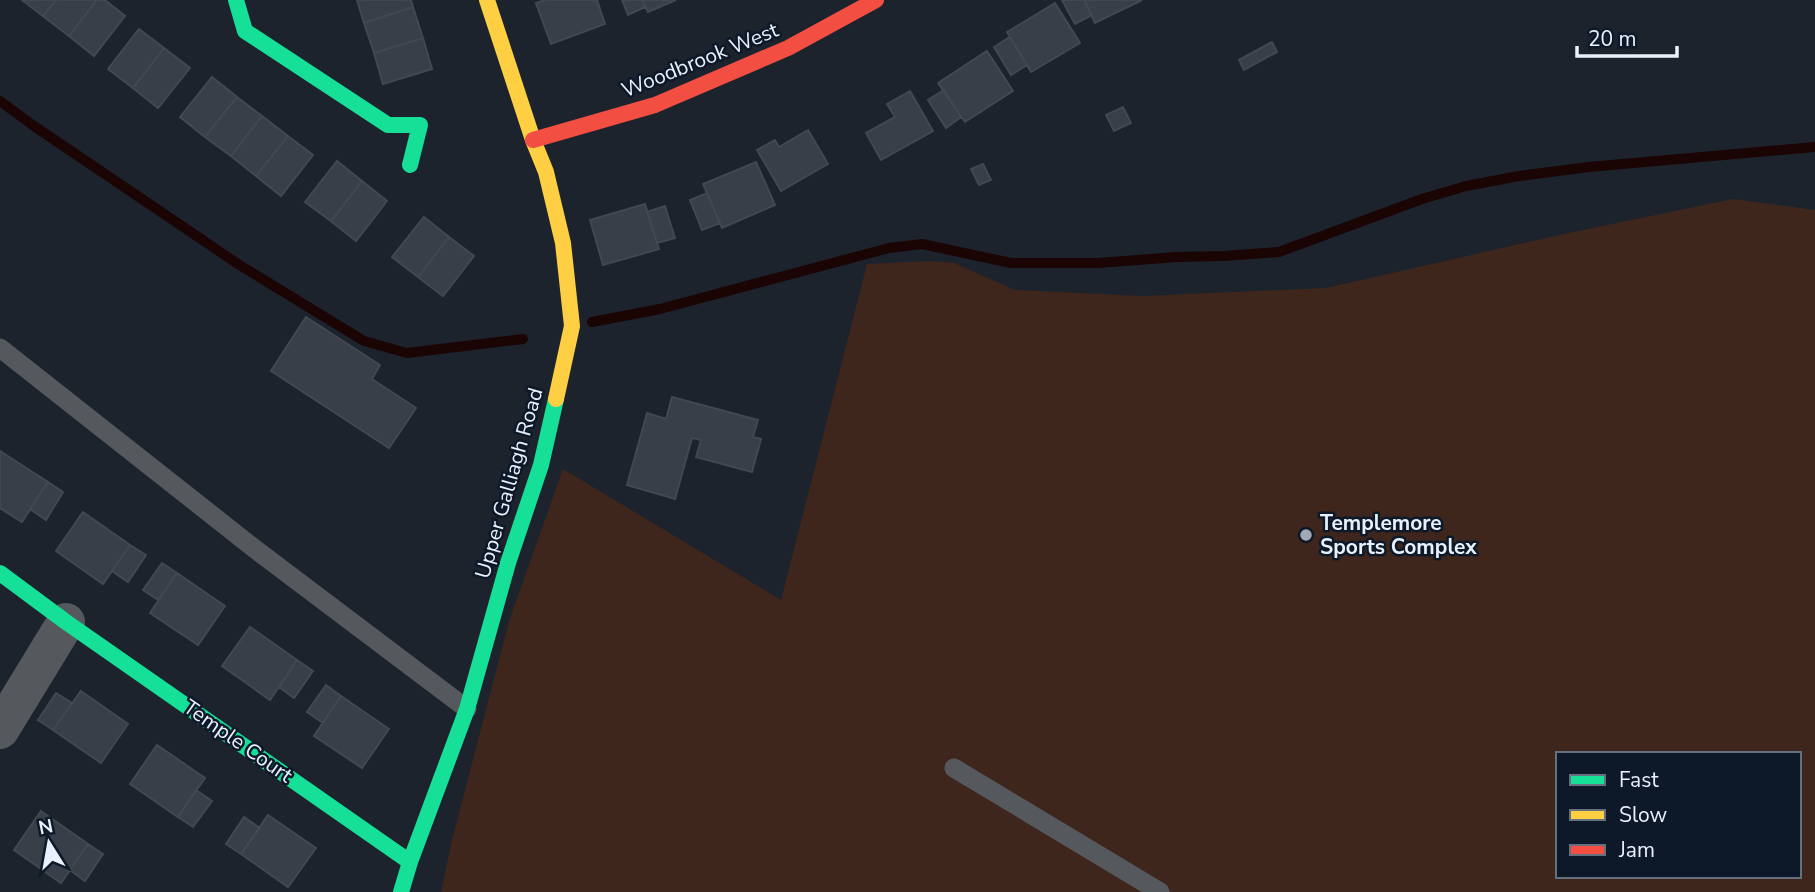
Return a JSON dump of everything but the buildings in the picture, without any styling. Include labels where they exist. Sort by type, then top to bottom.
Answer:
[{"type":"street","points":[[236,0],[245,31],[388,125],[420,125],[410,165]]},
{"type":"street","name":"Upper Galliagh Road","points":[[401,892],[467,709],[508,564],[541,466],[572,326],[572,306],[563,243],[546,172],[487,0]]},
{"type":"street","name":"Woodbrook West","points":[[533,140],[655,105],[788,48],[876,0]]},
{"type":"street","name":"Temple Court","points":[[0,573],[410,862]]},
{"type":"street","points":[[0,730],[66,622]]},
{"type":"lane","points":[[0,348],[255,549],[467,709]]},
{"type":"lane","points":[[954,768],[1160,892]]},
{"type":"shaded area","name":"Templemore Sports Complex","points":[[1733,199],[1815,210],[1815,892],[441,892],[509,621],[563,469],[781,600],[867,264],[929,261],[954,263],[1015,290],[1142,296],[1326,288]]},
{"type":"waterway","points":[[0,101],[238,264],[364,341],[407,353],[523,339]]},
{"type":"waterway","points":[[592,322],[660,309],[889,248],[922,244],[1011,263],[1098,263],[1279,252],[1422,199],[1466,186],[1589,167],[1815,147]]},
{"type":"traffic: fast","points":[[236,0],[245,31],[388,125],[420,125],[410,165]]},
{"type":"traffic: fast","points":[[401,892],[467,709],[508,563],[541,465],[556,399]]},
{"type":"traffic: fast","points":[[0,573],[410,862]]},
{"type":"traffic: slow","points":[[487,0],[546,172],[563,243],[572,326],[556,399]]},
{"type":"traffic: jam","points":[[533,140],[655,105],[788,48],[876,0]]},
{"type":"place","name":"Templemore Sports Complex","points":[[1306,535]]}]
